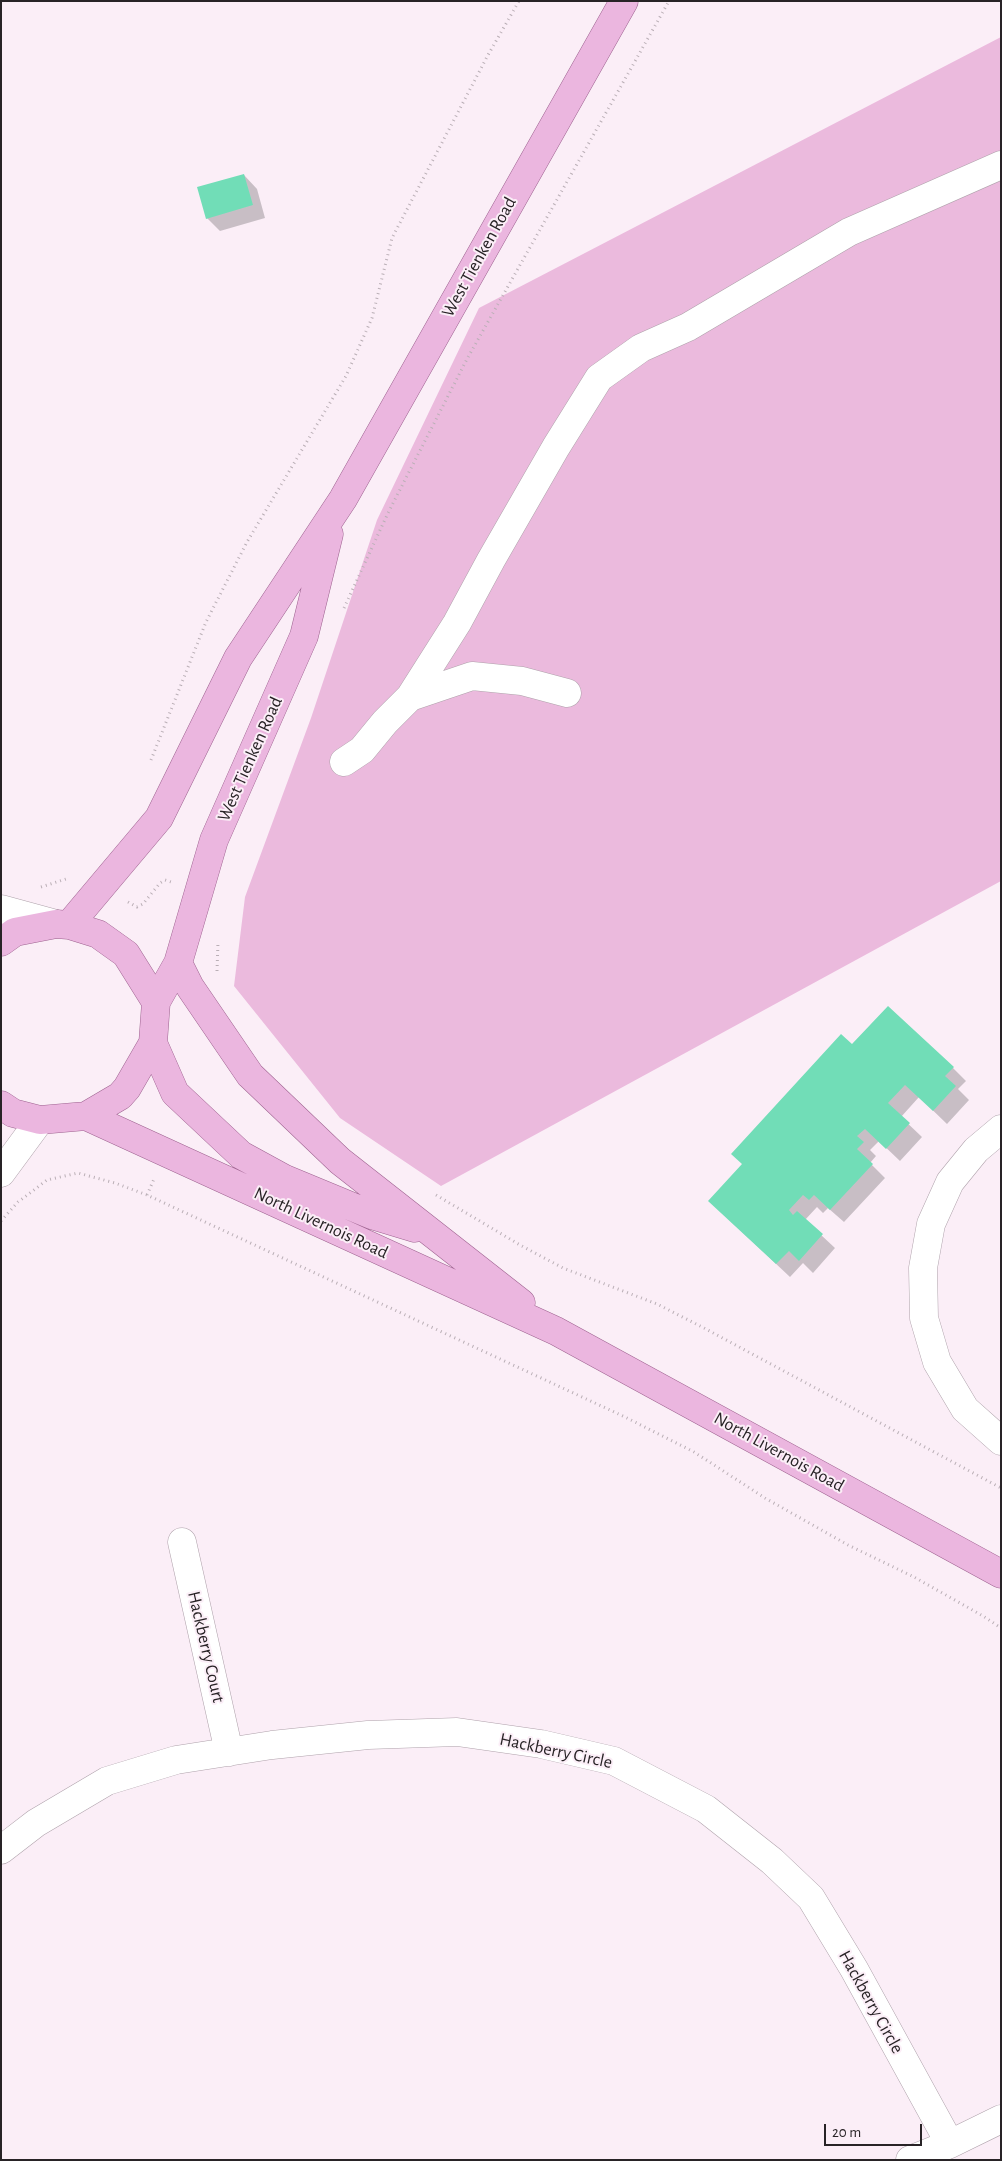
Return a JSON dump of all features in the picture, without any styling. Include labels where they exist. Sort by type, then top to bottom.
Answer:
[{"type":"main road","name":"West Tienken Road","points":[[63,925],[108,878],[158,818],[238,658],[334,513],[624,1]]},
{"type":"main road","name":"West Tienken Road","points":[[156,1002],[178,963],[214,840],[304,636],[334,513]]},
{"type":"main road","points":[[1,942],[14,932],[63,925],[98,934],[126,954],[156,1002],[153,1043],[123,1092],[86,1116],[40,1120],[13,1113],[1,1105]]},
{"type":"main road","points":[[178,963],[190,987],[250,1075],[340,1161],[434,1234]]},
{"type":"main road","name":"North Livernois Road","points":[[153,1043],[175,1093],[241,1155],[285,1179],[372,1214],[434,1234],[556,1331]]},
{"type":"main road","name":"North Livernois Road","points":[[86,1116],[556,1331],[1001,1574]]},
{"type":"street","points":[[344,762],[362,750],[385,722],[410,697],[457,623],[547,463],[599,378],[641,348],[688,327],[849,232],[1001,165]]},
{"type":"street","points":[[410,697],[472,676],[522,681],[567,693]]},
{"type":"street","points":[[1,909],[63,925]]},
{"type":"street","points":[[1,1173],[40,1120]]},
{"type":"street","points":[[1001,1129],[976,1150],[950,1182],[931,1224],[923,1268],[924,1318],[936,1362],[965,1409],[1001,1441]]},
{"type":"street","name":"Hackberry Court","points":[[182,1542],[230,1752]]},
{"type":"street","name":"Hackberry Circle","points":[[1,1850],[36,1823],[107,1781],[176,1760],[230,1752],[368,1735],[457,1732],[541,1744],[614,1761],[706,1809],[772,1861],[811,1898],[854,1969],[950,2144]]},
{"type":"street","points":[[910,2160],[950,2144],[1001,2119]]},
{"type":"path","points":[[149,764],[210,613],[247,542],[346,376],[372,318],[392,238],[488,55],[519,1]]},
{"type":"path","points":[[343,610],[388,513],[467,359],[669,1]]},
{"type":"path","points":[[35,888],[48,886],[74,874]]},
{"type":"path","points":[[108,878],[130,903],[137,907],[143,904],[160,883],[166,880],[199,890]]},
{"type":"path","points":[[219,934],[217,971],[220,979]]},
{"type":"path","points":[[1,1221],[18,1202],[47,1180],[78,1173],[115,1183],[147,1195],[626,1417],[694,1452],[765,1498],[848,1546],[914,1577],[1001,1628]]},
{"type":"path","points":[[435,1194],[554,1263],[656,1304],[688,1320],[1001,1488]]},
{"type":"shaded area","points":[[1001,37],[1001,881],[441,1186],[340,1118],[234,986],[245,897],[311,718],[377,520],[479,308]]},
{"type":"building","points":[[244,174],[253,205],[206,219],[197,187]]},
{"type":"building","points":[[888,1006],[954,1067],[945,1076],[956,1086],[933,1111],[905,1085],[888,1103],[910,1123],[886,1149],[865,1129],[857,1136],[864,1142],[857,1149],[873,1164],[830,1210],[814,1195],[809,1200],[803,1195],[789,1210],[793,1215],[797,1211],[823,1234],[799,1261],[789,1251],[776,1264],[708,1201],[742,1164],[731,1154],[841,1034],[852,1044]]}]
